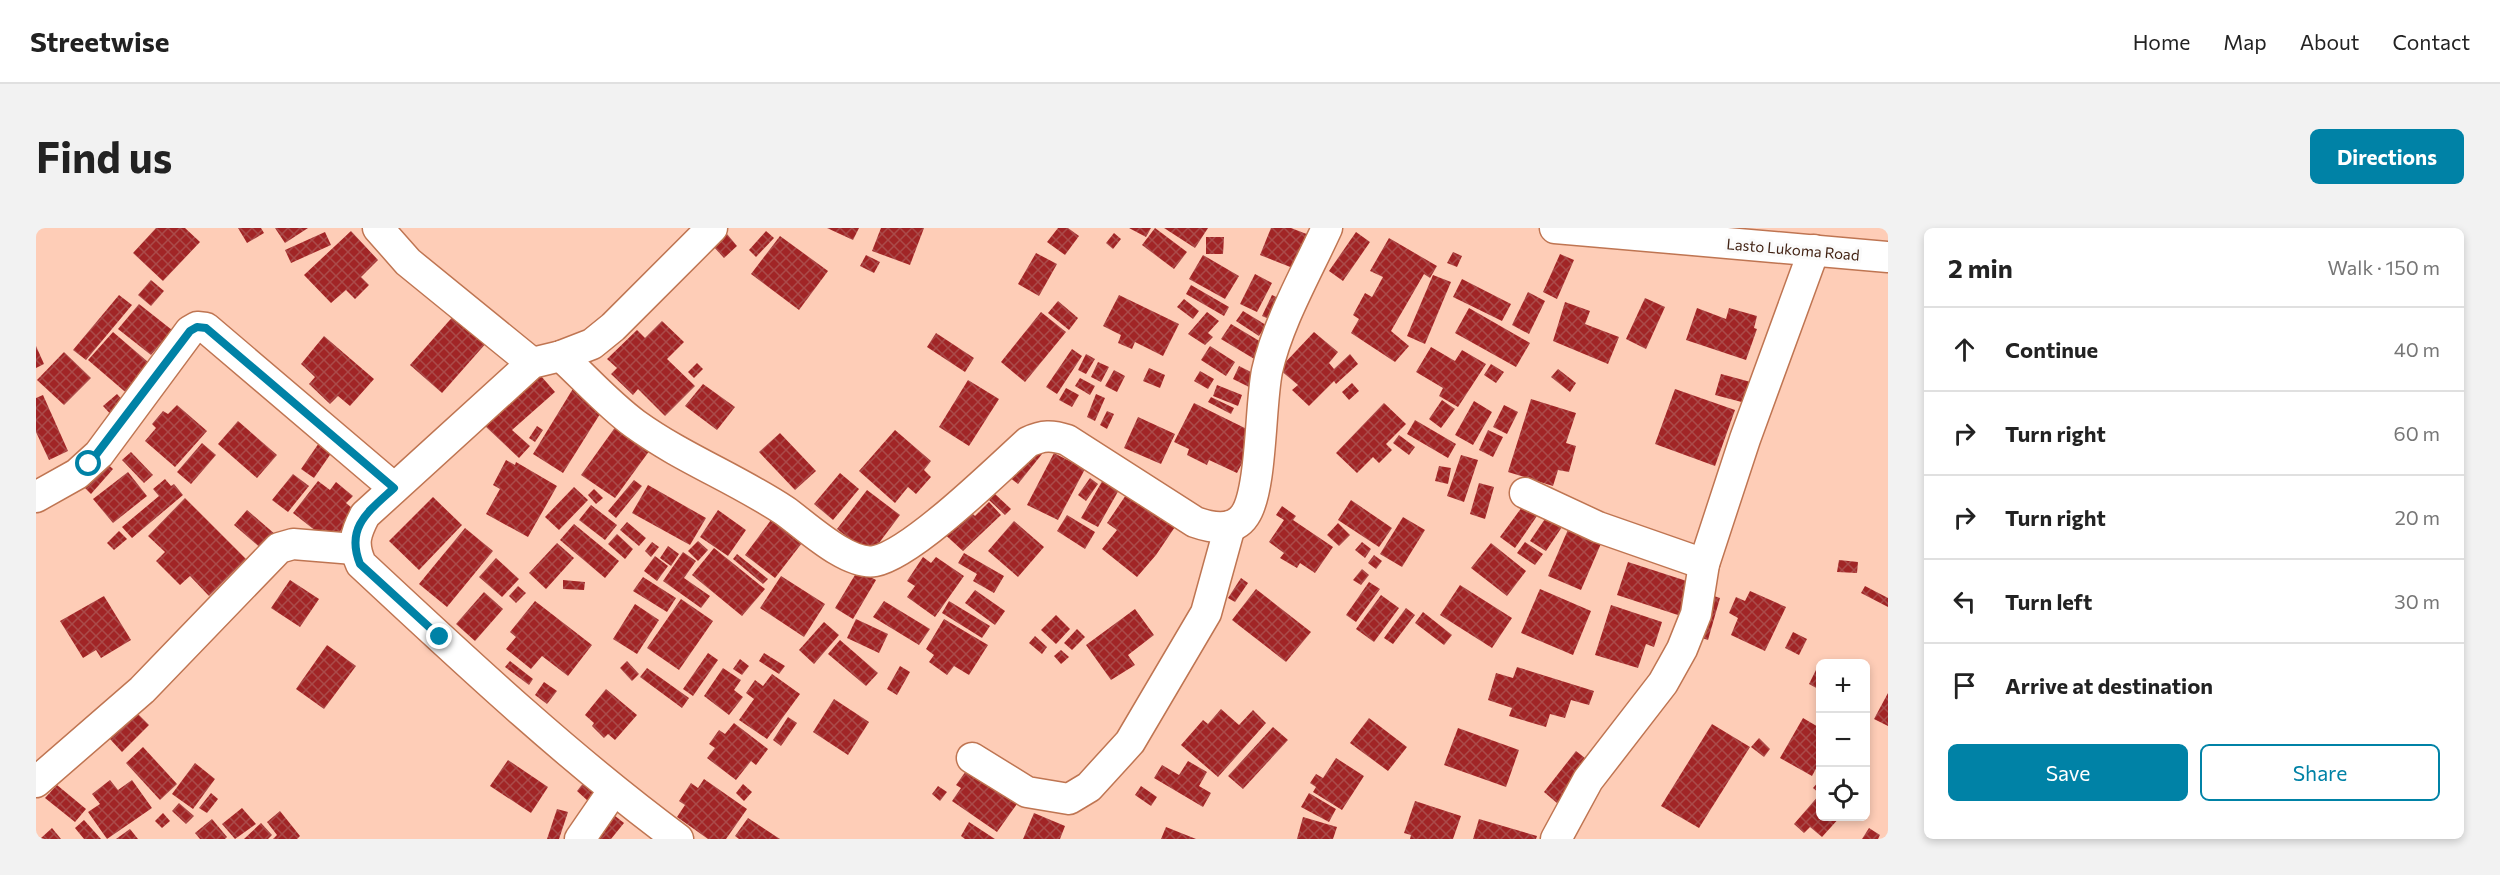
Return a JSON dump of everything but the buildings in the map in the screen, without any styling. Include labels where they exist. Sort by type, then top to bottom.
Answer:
[{"type":"street","points":[[378,228],[408,262],[532,363]]},
{"type":"street","points":[[678,839],[614,791],[360,564],[354,549],[355,532],[365,515],[532,363],[561,356],[592,344],[613,327],[712,228]]},
{"type":"street","points":[[561,356],[633,423],[696,462],[783,510],[857,560],[872,562],[893,555],[954,508],[1028,442],[1040,436],[1053,436],[1067,440],[1196,522],[1212,528],[1230,526],[1245,516],[1253,494],[1261,412],[1273,348],[1327,228]]},
{"type":"street","name":"Lasto Lukoma Road","points":[[1555,228],[1888,257]]},
{"type":"street","points":[[1556,839],[1588,780],[1663,683],[1682,649],[1696,614],[1704,564],[1745,439],[1814,250]]},
{"type":"street","points":[[36,497],[77,474],[94,459],[190,331],[197,327],[206,328],[394,488]]},
{"type":"street","points":[[1526,493],[1598,527],[1704,564]]},
{"type":"street","points":[[972,758],[1028,792],[1069,799],[1089,787],[1130,742],[1206,613],[1230,526]]},
{"type":"street","points":[[36,782],[142,690],[279,548],[293,544],[354,549]]},
{"type":"street","points":[[580,839],[614,791]]},
{"type":"route","points":[[89,464],[99,454],[190,331],[197,327],[206,328],[394,488],[365,515],[355,532],[354,549],[360,564],[440,637]]}]
